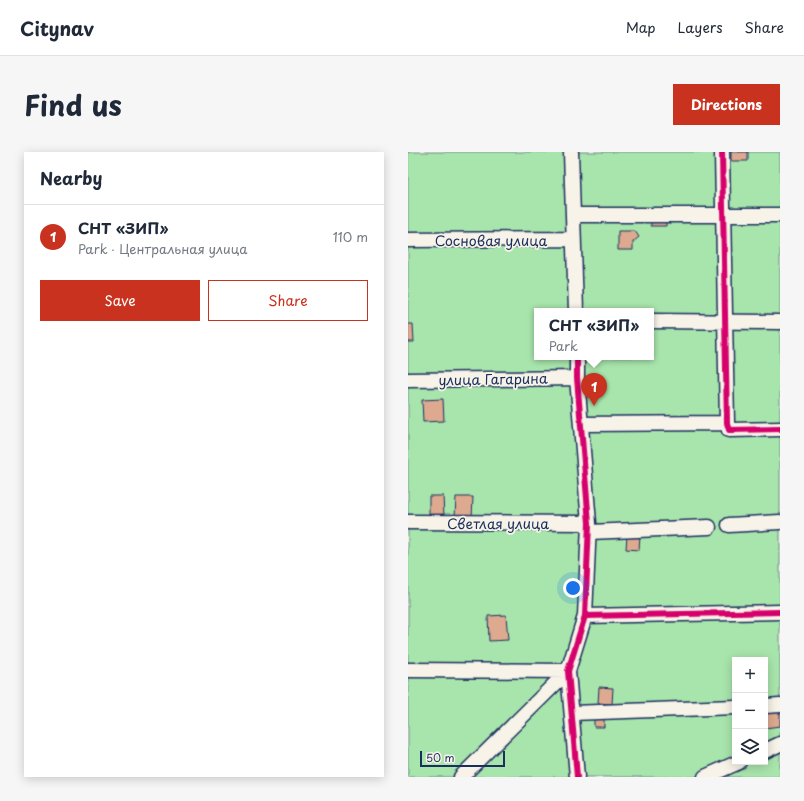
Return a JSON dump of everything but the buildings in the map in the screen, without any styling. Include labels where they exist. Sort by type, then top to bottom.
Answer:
[{"type":"street","points":[[571,152],[576,308]]},
{"type":"street","points":[[722,152],[727,423],[729,430],[780,430]]},
{"type":"street","points":[[573,215],[780,215]]},
{"type":"street","name":"Сосновая улица","points":[[408,240],[573,239]]},
{"type":"street","points":[[654,321],[780,322]]},
{"type":"street","points":[[577,360],[577,378],[589,528],[585,616],[568,671],[577,777]]},
{"type":"street","name":"улица Гагарина","points":[[408,380],[577,378]]},
{"type":"street","points":[[581,424],[727,423]]},
{"type":"street","name":"Светлая улица","points":[[408,522],[589,528],[708,527]]},
{"type":"street","points":[[729,525],[780,522]]},
{"type":"street","points":[[585,616],[780,612]]},
{"type":"street","points":[[408,670],[568,671]]},
{"type":"street","points":[[461,777],[568,671]]},
{"type":"street","points":[[768,706],[780,705]]},
{"type":"street","points":[[572,713],[732,707]]},
{"type":"street","points":[[768,750],[780,744]]},
{"type":"street","points":[[706,777],[722,774],[735,765]]},
{"type":"green space","points":[[408,152],[780,152],[780,777],[408,777]]},
{"type":"cycle path","points":[[722,152],[727,423],[729,430],[780,429]]},
{"type":"cycle path","points":[[577,360],[577,378],[589,523],[585,616],[568,671],[577,777]]},
{"type":"cycle path","points":[[585,616],[780,612]]},
{"type":"place","name":"СНТ «ЗИП»","points":[[594,406]]}]
